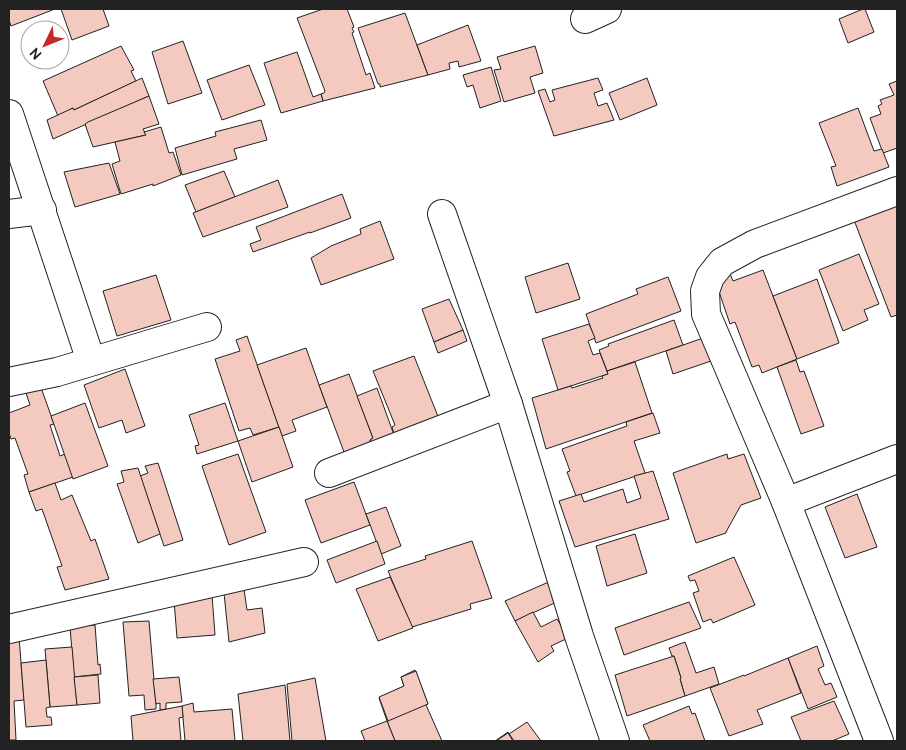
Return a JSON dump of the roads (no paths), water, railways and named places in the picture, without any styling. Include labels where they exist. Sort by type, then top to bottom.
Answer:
[{"type":"street","points":[[9,114],[91,361]]},
{"type":"street","points":[[879,741],[786,502],[706,314],[705,291],[710,277],[722,262],[755,244],[897,191]]},
{"type":"street","points":[[9,214],[42,210]]},
{"type":"street","points":[[442,214],[508,404],[579,636],[615,741]]},
{"type":"street","points":[[9,382],[57,372],[207,327]]},
{"type":"street","points":[[329,473],[508,404]]},
{"type":"street","points":[[786,502],[897,459]]},
{"type":"street","points":[[9,629],[304,562]]}]
